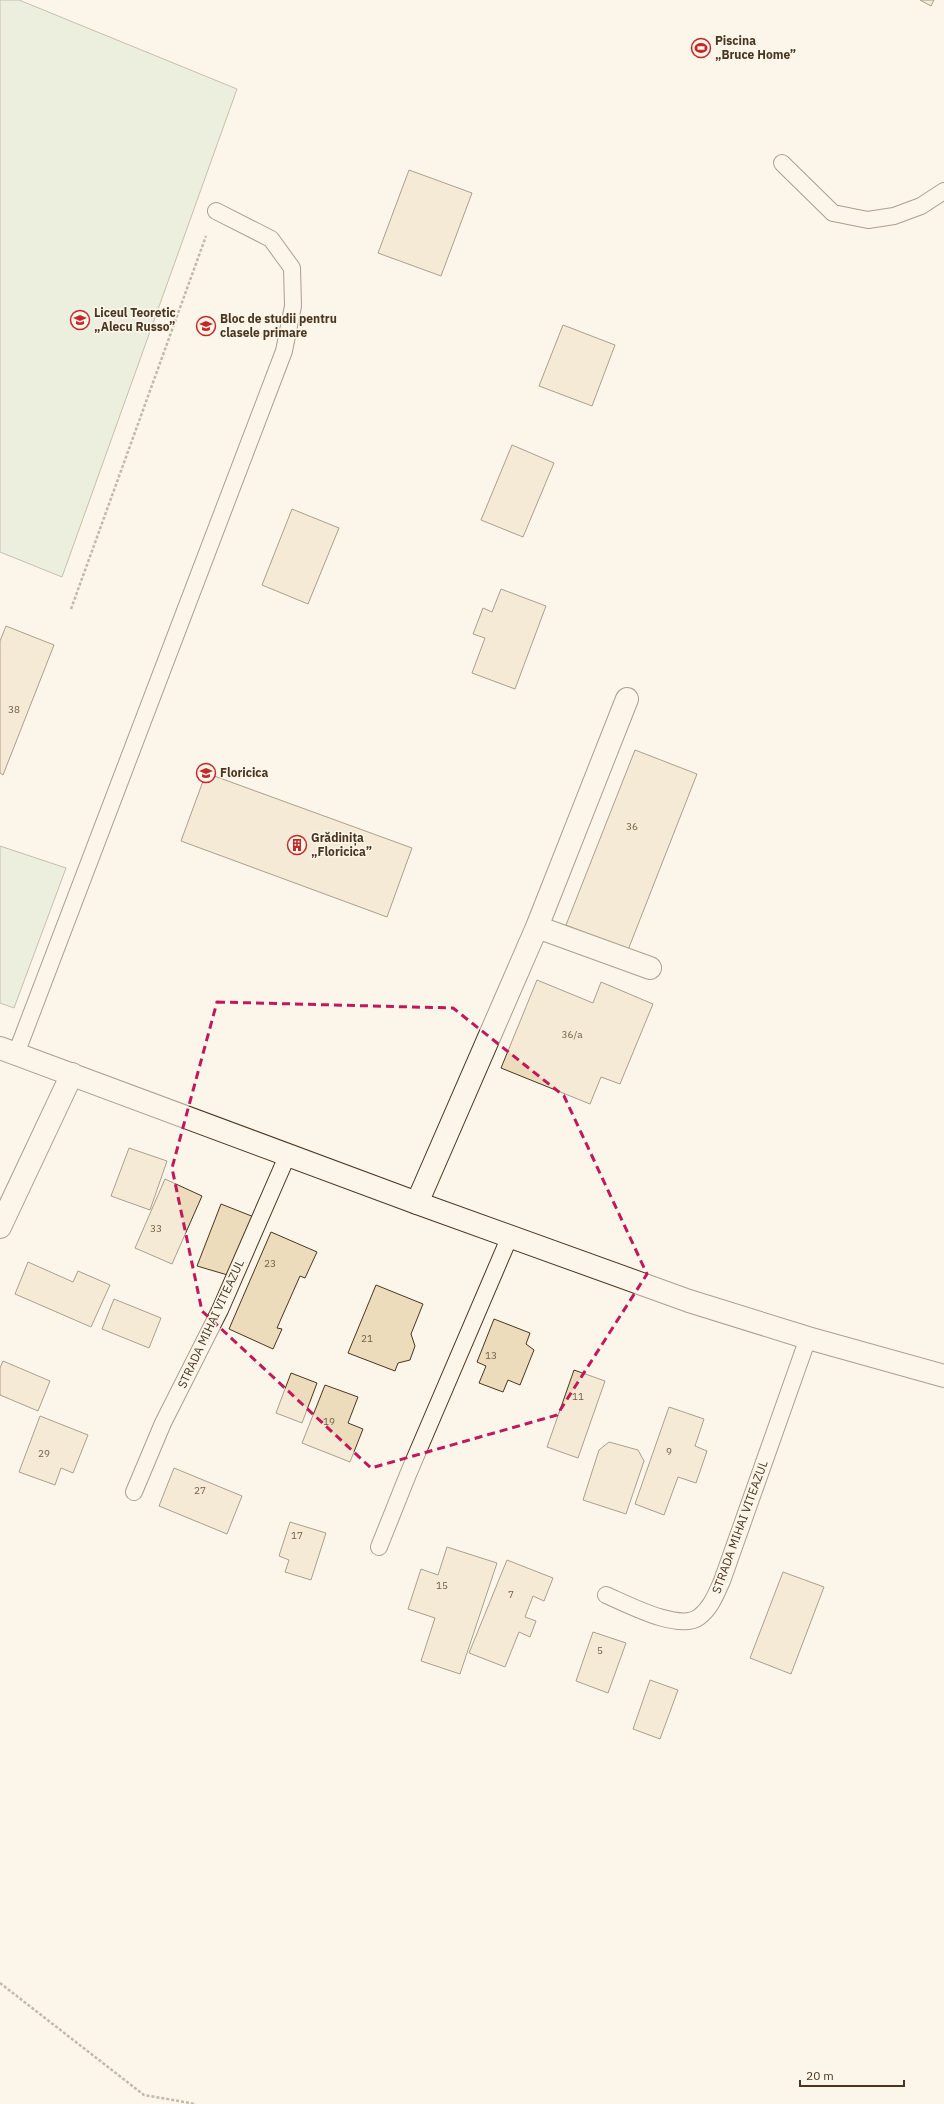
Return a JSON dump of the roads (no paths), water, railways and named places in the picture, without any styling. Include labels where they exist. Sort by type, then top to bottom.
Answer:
[{"type":"street","points":[[417,1203],[537,926],[627,699]]},
{"type":"street","points":[[537,926],[650,968]]},
{"type":"street","points":[[8,1051],[417,1203],[689,1301],[808,1338],[944,1376]]},
{"type":"street","points":[[0,1227],[72,1074]]},
{"type":"lane","points":[[782,163],[833,213],[868,220],[894,216],[922,206],[944,190]]},
{"type":"lane","points":[[8,1051],[284,351],[293,306],[292,268],[271,239],[216,211]]},
{"type":"lane","name":"STRADA MIHAI VITEAZUL","points":[[134,1492],[163,1423],[220,1310],[288,1154]]},
{"type":"lane","points":[[380,1547],[409,1472],[510,1236]]},
{"type":"lane","name":"STRADA MIHAI VITEAZUL","points":[[606,1595],[666,1620],[685,1623],[699,1618],[712,1604],[722,1581],[808,1338]]},
{"type":"place","name":"Piscina „Bruce Home”","points":[[701,48]]},
{"type":"place","name":"Liceul Teoretic „Alecu Russo”","points":[[80,320]]},
{"type":"place","name":"Bloc de studii pentru clasele primare","points":[[206,326]]},
{"type":"place","name":"Floricica","points":[[206,773]]},
{"type":"place","name":"Grădinița „Floricica”","points":[[297,845]]}]
